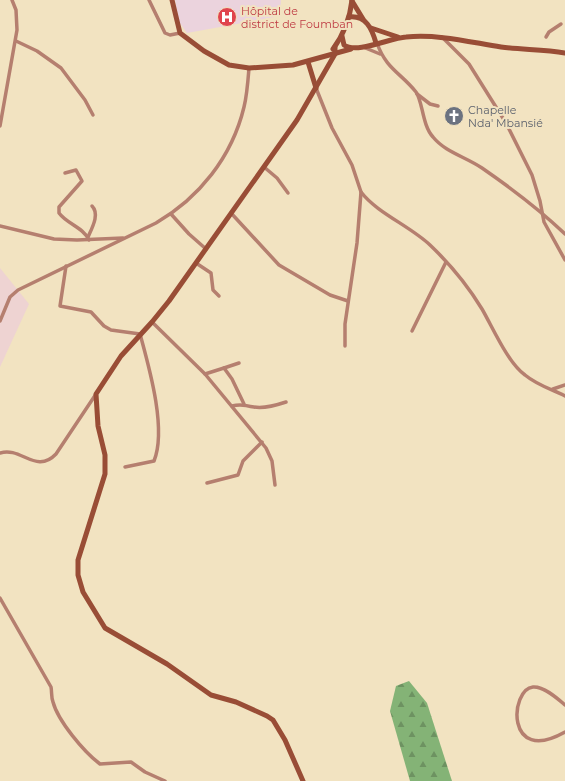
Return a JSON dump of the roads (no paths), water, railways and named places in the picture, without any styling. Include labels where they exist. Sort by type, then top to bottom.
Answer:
[{"type":"street","points":[[0,126],[16,41],[17,20],[16,10],[12,0]]},
{"type":"street","points":[[149,0],[165,33],[170,35],[180,33]]},
{"type":"street","points":[[172,0],[180,33],[219,61],[228,65],[249,68],[287,66],[308,62],[352,48],[363,47],[398,37],[442,37],[501,47],[565,54]]},
{"type":"street","points":[[328,56],[342,36],[349,16],[352,1]]},
{"type":"street","points":[[352,1],[371,28],[380,54],[392,70],[430,104],[438,106]]},
{"type":"street","points":[[349,16],[364,20]]},
{"type":"street","points":[[546,37],[549,32],[561,24]]},
{"type":"street","points":[[371,28],[398,37]]},
{"type":"street","points":[[342,36],[344,45],[352,48]]},
{"type":"street","points":[[442,37],[469,64],[506,123],[532,175],[540,201],[544,222],[565,260]]},
{"type":"street","points":[[16,41],[37,51],[61,68],[85,100],[93,115]]},
{"type":"street","points":[[0,452],[8,451],[39,462],[49,460],[56,454],[121,356],[152,322],[264,167],[316,88],[335,54],[334,47]]},
{"type":"street","points":[[363,47],[380,54]]},
{"type":"street","points":[[308,62],[316,88],[332,128],[352,166],[361,192],[357,243],[345,324],[345,346]]},
{"type":"street","points":[[0,321],[12,294],[18,290],[171,214],[198,191],[224,156],[233,138],[244,108],[249,68]]},
{"type":"street","points":[[417,93],[428,130],[438,143],[482,168],[541,211],[565,234]]},
{"type":"street","points":[[0,95],[5,96]]},
{"type":"street","points":[[264,167],[277,178],[288,193]]},
{"type":"street","points":[[65,173],[76,170],[82,181],[59,207],[59,212],[88,238]]},
{"type":"street","points":[[361,192],[372,203],[400,221],[430,245],[446,262],[472,293],[496,336],[519,370],[543,387],[553,389],[565,396]]},
{"type":"street","points":[[88,238],[96,215],[96,210],[92,206]]},
{"type":"street","points":[[231,213],[279,265],[330,295],[348,301]]},
{"type":"street","points":[[171,214],[189,234],[206,249]]},
{"type":"street","points":[[0,226],[54,239],[125,238]]},
{"type":"street","points":[[412,331],[446,262]]},
{"type":"street","points":[[196,263],[212,272],[213,290],[219,296]]},
{"type":"street","points":[[66,266],[60,306],[91,312],[104,326],[110,330],[140,334]]},
{"type":"street","points":[[152,322],[205,374],[262,442],[270,455],[276,486]]},
{"type":"street","points":[[125,467],[152,462],[155,457],[159,437],[158,417],[140,334]]},
{"type":"street","points":[[205,374],[239,363]]},
{"type":"street","points":[[224,368],[232,379],[244,404]]},
{"type":"street","points":[[553,389],[565,385]]},
{"type":"street","points":[[96,394],[98,426],[106,467],[78,560],[77,569],[80,583],[89,604],[99,621],[112,633],[167,664],[211,695],[243,704],[263,713],[273,720],[288,746],[303,781]]},
{"type":"street","points":[[232,406],[244,404],[254,407],[286,402]]},
{"type":"street","points":[[207,483],[238,475],[243,460],[262,442]]},
{"type":"street","points":[[0,598],[51,687],[53,702],[61,719],[86,752],[100,764],[131,762],[150,775],[165,781]]},
{"type":"street","points":[[565,705],[543,690],[533,687],[523,693],[516,717],[519,729],[532,741],[543,741],[565,732]]},
{"type":"place","name":"Hôpital de district de Foumban","points":[[227,17]]},
{"type":"place","name":"Chapelle Nda' Mbansié","points":[[454,116]]}]
